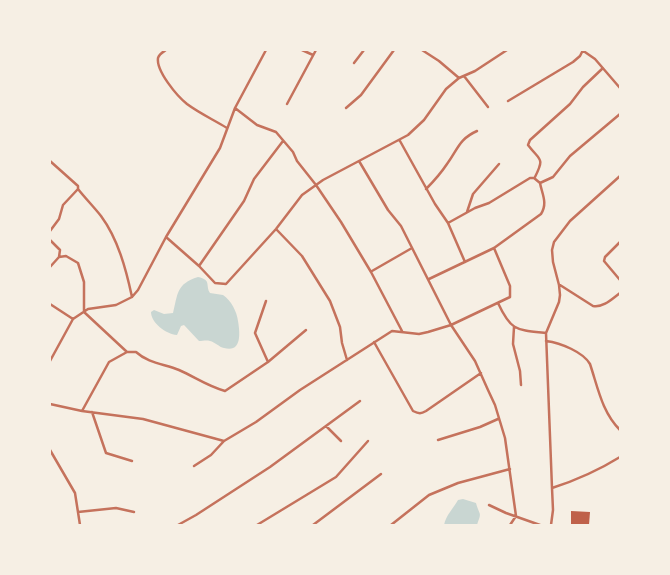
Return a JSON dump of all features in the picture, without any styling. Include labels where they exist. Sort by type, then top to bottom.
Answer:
[{"type":"street","points":[[166,50],[158,59],[162,74],[173,89],[192,108],[227,128]]},
{"type":"street","points":[[50,361],[73,319],[88,309],[116,304],[132,296],[138,290],[166,236],[220,148],[235,108],[266,50]]},
{"type":"street","points":[[302,50],[313,55]]},
{"type":"street","points":[[287,104],[316,50]]},
{"type":"street","points":[[354,63],[364,50]]},
{"type":"street","points":[[346,108],[361,95],[394,50]]},
{"type":"street","points":[[422,50],[439,61],[458,78]]},
{"type":"street","points":[[166,236],[199,266],[215,284],[226,284],[276,229],[302,196],[316,184],[400,141],[415,130],[446,89],[458,78],[475,71],[507,50]]},
{"type":"street","points":[[508,102],[573,62],[580,56],[582,50],[595,59],[620,88]]},
{"type":"street","points":[[534,178],[541,159],[528,145],[530,140],[570,104],[583,87],[603,68]]},
{"type":"street","points":[[464,76],[488,106]]},
{"type":"street","points":[[235,108],[257,125],[276,132],[316,184],[371,272],[402,331]]},
{"type":"street","points":[[540,183],[553,177],[576,150],[620,114]]},
{"type":"street","points":[[426,189],[441,172],[457,146],[466,136],[477,131]]},
{"type":"street","points":[[199,266],[244,201],[254,179],[283,141]]},
{"type":"street","points":[[400,141],[426,189],[448,223],[466,262]]},
{"type":"street","points":[[50,161],[76,182],[78,189],[101,217],[111,233],[120,253],[132,296]]},
{"type":"street","points":[[359,161],[388,210],[401,226],[495,404],[510,469],[516,516],[510,525]]},
{"type":"street","points":[[467,212],[473,194],[499,164]]},
{"type":"street","points":[[551,525],[553,510],[546,333],[559,302],[559,285],[552,250],[554,242],[581,210],[620,176]]},
{"type":"street","points":[[448,223],[467,212],[489,204],[530,178],[534,178]]},
{"type":"street","points":[[429,279],[494,248],[517,233],[543,211],[544,198],[540,183],[534,178]]},
{"type":"street","points":[[50,231],[59,219],[63,206],[78,189]]},
{"type":"street","points":[[276,229],[302,256],[330,302],[340,326],[347,360]]},
{"type":"street","points":[[50,240],[60,250],[59,257],[50,267]]},
{"type":"street","points":[[620,242],[604,261],[620,280]]},
{"type":"street","points":[[371,272],[412,248]]},
{"type":"street","points":[[194,466],[211,455],[224,441],[256,422],[300,390],[392,331],[428,332],[452,325],[510,297],[510,286],[494,248]]},
{"type":"street","points":[[59,257],[66,256],[78,263],[84,282],[84,312],[127,352]]},
{"type":"street","points":[[559,285],[597,307],[620,294]]},
{"type":"street","points":[[266,301],[255,333],[268,362]]},
{"type":"street","points":[[498,303],[505,319],[514,328],[523,331],[546,333]]},
{"type":"street","points":[[50,304],[73,319]]},
{"type":"street","points":[[514,328],[513,344],[520,371],[521,385]]},
{"type":"street","points":[[82,411],[109,362],[127,352],[136,352],[143,359],[179,370],[210,387],[225,391],[268,362],[306,330]]},
{"type":"street","points":[[546,341],[562,346],[587,359],[606,414],[620,430]]},
{"type":"street","points":[[374,342],[413,411],[417,413],[421,414],[426,411],[480,373]]},
{"type":"street","points":[[178,525],[270,467],[360,401]]},
{"type":"street","points":[[50,404],[82,411],[144,419],[224,441]]},
{"type":"street","points":[[92,412],[106,453],[132,461]]},
{"type":"street","points":[[438,440],[480,427],[498,419]]},
{"type":"street","points":[[326,426],[341,441]]},
{"type":"street","points":[[257,525],[336,476],[368,441]]},
{"type":"street","points":[[50,450],[75,493],[80,525]]},
{"type":"street","points":[[552,488],[590,474],[620,457]]},
{"type":"street","points":[[391,525],[429,495],[458,483],[510,469]]},
{"type":"street","points":[[313,525],[381,474]]},
{"type":"street","points":[[489,506],[540,525]]},
{"type":"street","points":[[78,512],[116,508],[134,512]]},
{"type":"shaded area","points":[[198,277],[207,281],[210,293],[223,295],[233,306],[239,331],[237,345],[234,348],[220,347],[210,341],[199,341],[184,325],[181,326],[177,335],[164,330],[156,324],[151,312],[154,310],[164,314],[173,313],[179,290],[186,283]]},
{"type":"shaded area","points":[[463,499],[476,503],[480,514],[477,525],[444,525],[458,500]]},
{"type":"building","points":[[571,511],[590,512],[589,525],[571,525]]}]
